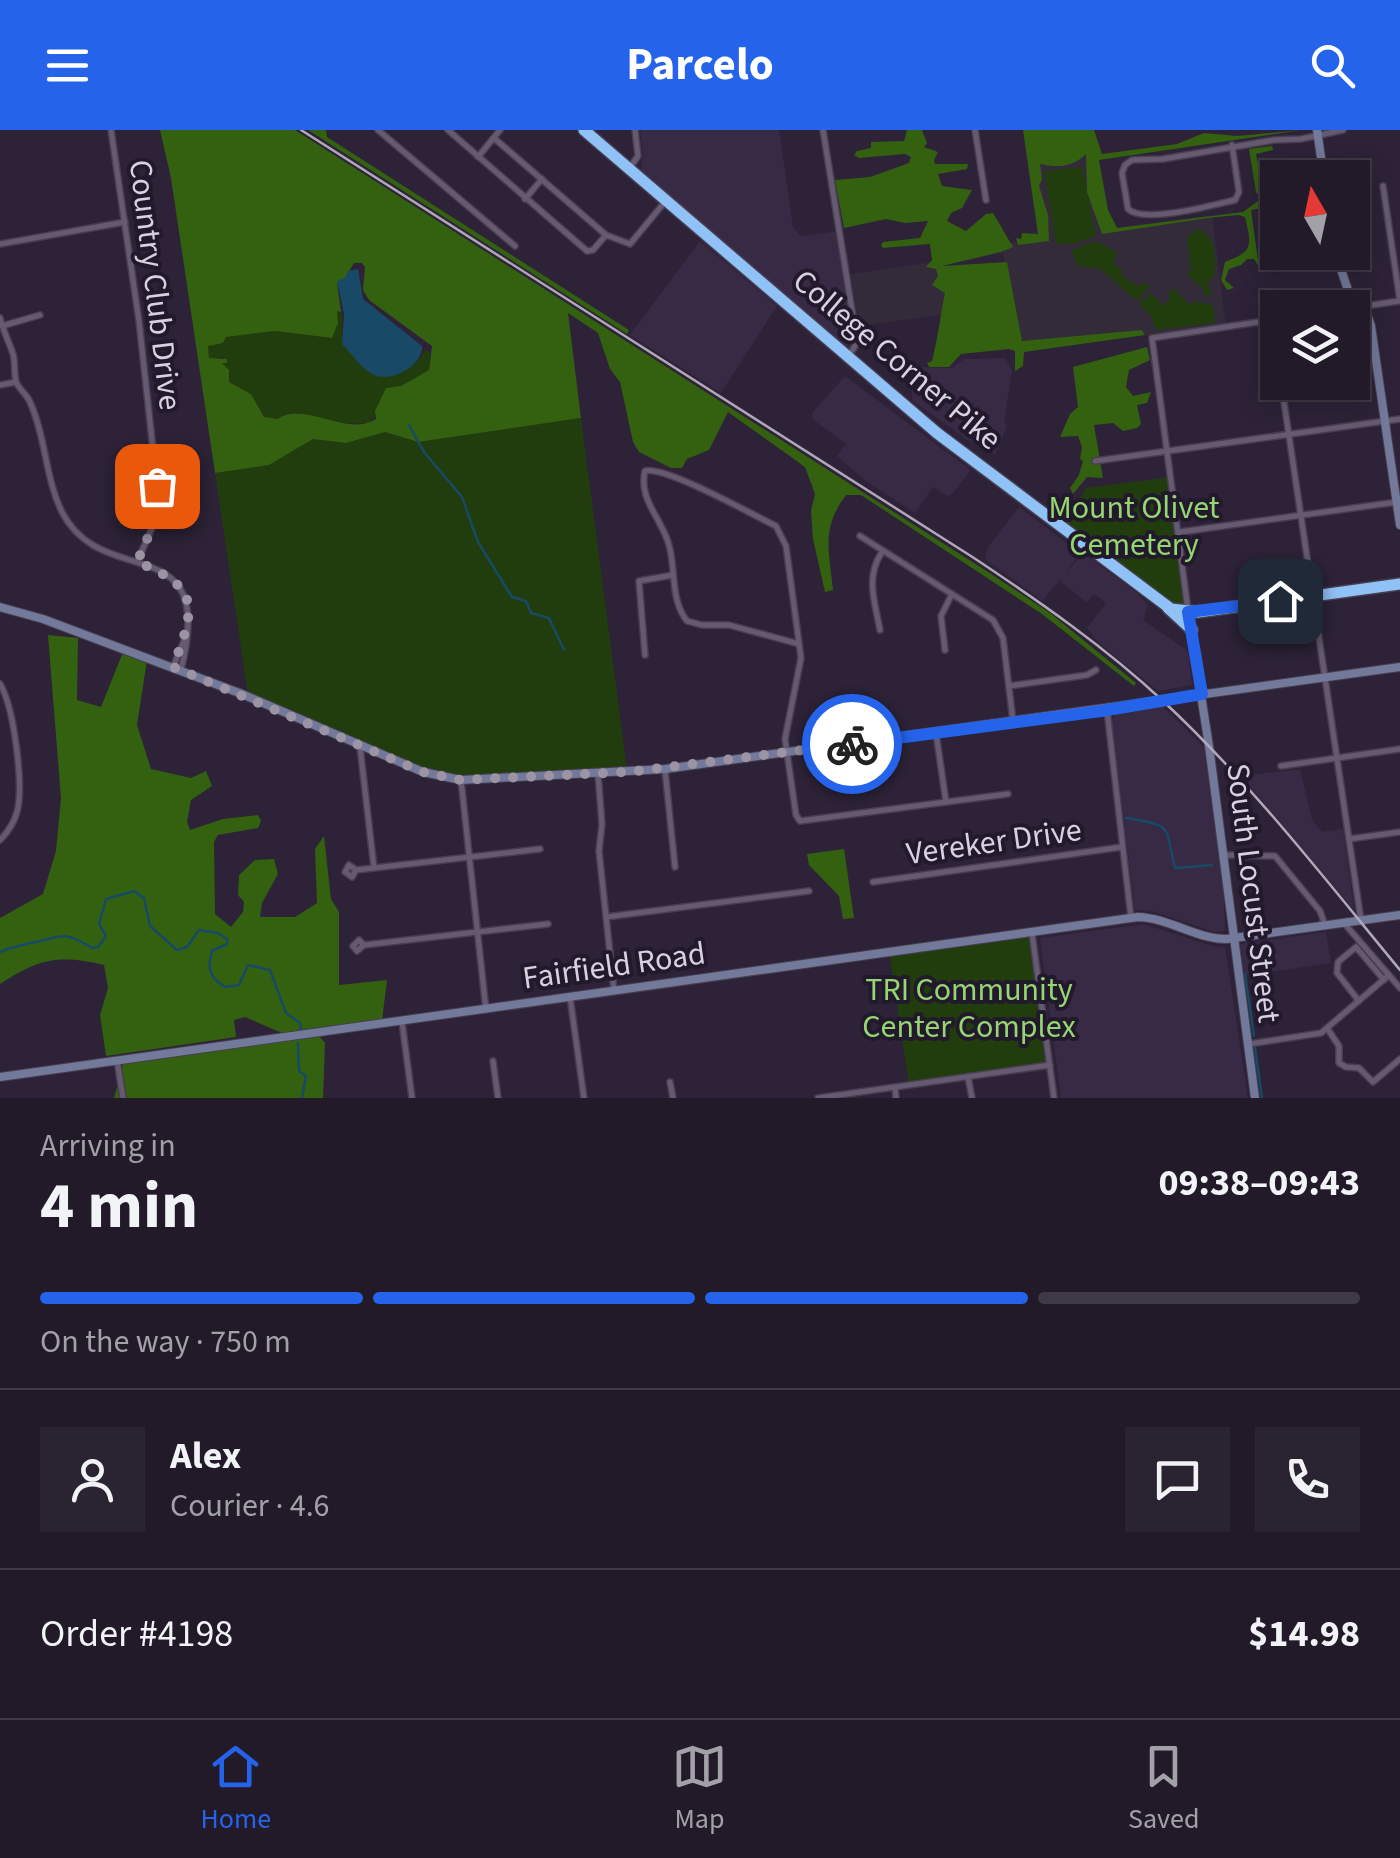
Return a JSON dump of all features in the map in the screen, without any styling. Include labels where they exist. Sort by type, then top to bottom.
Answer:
[{"type":"highway","name":"College Corner Pike","points":[[584,130],[988,473],[1166,605],[1188,612]]},
{"type":"highway","points":[[1188,612],[1400,584]]},
{"type":"highway","points":[[1166,605],[1192,630]]},
{"type":"street","name":"Country Club Drive","points":[[111,130],[126,222],[157,486],[152,528],[137,562]]},
{"type":"street","points":[[378,130],[515,246]]},
{"type":"street","points":[[448,130],[587,250],[593,250],[606,235]]},
{"type":"street","points":[[478,157],[500,130]]},
{"type":"street","points":[[629,168],[638,156],[635,130]]},
{"type":"street","points":[[823,130],[856,335],[848,358]]},
{"type":"street","points":[[975,130],[986,200]]},
{"type":"street","points":[[1232,146],[1239,192],[1235,200],[1172,212],[1130,212],[1122,173],[1128,162],[1232,146],[1318,133],[1343,130]]},
{"type":"street","points":[[1318,133],[1322,160]]},
{"type":"street","points":[[494,138],[606,235],[630,244],[666,200]]},
{"type":"street","points":[[525,199],[542,180]]},
{"type":"street","points":[[1370,305],[1400,301],[1384,186]]},
{"type":"street","points":[[0,244],[126,222]]},
{"type":"street","points":[[40,315],[1,322],[14,356],[16,382],[30,400],[58,499],[70,524],[96,546],[166,573],[185,594],[189,606],[177,668]]},
{"type":"street","points":[[1370,319],[1400,525]]},
{"type":"street","points":[[1188,612],[1152,338],[1260,321]]},
{"type":"street","points":[[0,385],[16,382]]},
{"type":"street","points":[[1284,400],[1355,880],[1360,921],[1355,936]]},
{"type":"street","points":[[1095,461],[1400,419]]},
{"type":"street","points":[[799,644],[729,625],[702,626],[688,621],[679,606],[668,540],[646,495],[643,476],[648,468],[695,486],[780,531],[786,546],[799,644],[799,674],[790,702],[787,753],[796,815],[803,821],[1008,794]]},
{"type":"street","points":[[1178,532],[1398,502]]},
{"type":"street","points":[[860,536],[987,614],[998,625],[1013,723]]},
{"type":"street","points":[[880,630],[871,583],[872,572],[883,552]]},
{"type":"street","points":[[645,655],[639,581],[674,574]]},
{"type":"street","points":[[945,650],[941,616],[952,594]]},
{"type":"street","points":[[0,607],[177,668],[423,772],[460,780],[664,769],[1400,667]]},
{"type":"street","name":"South Locust Street","points":[[1188,612],[1255,1098]]},
{"type":"street","points":[[1009,686],[1087,675],[1096,670]]},
{"type":"street","points":[[0,684],[12,714],[19,792],[16,816],[0,840]]},
{"type":"street","points":[[1107,710],[1130,918]]},
{"type":"street","points":[[936,733],[946,802]]},
{"type":"street","points":[[360,745],[374,868]]},
{"type":"street","points":[[1281,766],[1400,750]]},
{"type":"street","points":[[664,769],[675,866]]},
{"type":"street","points":[[598,774],[602,824],[599,851],[614,991]]},
{"type":"street","points":[[460,780],[486,1010]]},
{"type":"street","points":[[1349,839],[1400,832]]},
{"type":"street","name":"Vereker Drive","points":[[873,882],[1122,847]]},
{"type":"street","points":[[356,870],[540,849]]},
{"type":"street","points":[[1224,855],[1266,854],[1281,860],[1320,911],[1325,925]]},
{"type":"street","points":[[606,917],[808,891]]},
{"type":"street","name":"Fairfield Road","points":[[0,1078],[1130,918],[1153,918],[1214,938],[1233,938],[1400,915]]},
{"type":"street","points":[[1344,923],[1386,978]]},
{"type":"street","points":[[364,944],[548,924]]},
{"type":"street","points":[[1032,932],[1054,1098]]},
{"type":"street","points":[[1360,1001],[1337,973],[1338,962],[1356,947],[1400,988]]},
{"type":"street","points":[[1247,1045],[1321,1033],[1386,978]]},
{"type":"street","points":[[570,997],[584,1098]]},
{"type":"street","points":[[402,1022],[412,1098]]},
{"type":"street","points":[[1328,1028],[1339,1046],[1340,1062],[1360,1068],[1373,1082],[1400,1059]]},
{"type":"street","points":[[118,1060],[122,1098]]},
{"type":"street","points":[[493,1060],[498,1098]]},
{"type":"street","points":[[818,1098],[1050,1066]]},
{"type":"street","points":[[968,1077],[972,1098]]},
{"type":"street","points":[[670,1082],[672,1098]]},
{"type":"street","points":[[895,1088],[896,1098]]},
{"type":"shaded area","points":[[640,130],[779,130],[793,227],[801,236],[839,231],[853,324],[851,345],[846,347],[641,171]]},
{"type":"shaded area","points":[[1091,147],[1105,230],[1212,215],[1226,327],[1152,338],[1145,333],[1016,349],[1002,244],[1046,237],[1033,155]]},
{"type":"shaded area","points":[[700,241],[777,306],[721,393],[630,335]]},
{"type":"shaded area","points":[[940,261],[948,314],[859,326],[851,274]]},
{"type":"shaded area","points":[[1005,358],[1012,370],[1004,423],[1007,426],[995,455],[912,400],[912,367],[952,368],[964,359]]},
{"type":"shaded area","points":[[845,376],[968,468],[970,471],[952,494],[947,496],[933,487],[915,513],[867,482],[837,456],[846,444],[812,419],[812,413]]},
{"type":"shaded area","points":[[1019,507],[1080,553],[1064,575],[1083,553],[1137,593],[1148,605],[1143,620],[1188,651],[1192,685],[1158,691],[1098,642],[1087,628],[1106,603],[1099,597],[1094,595],[1086,602],[1061,582],[1062,577],[1042,601],[985,559],[988,547]]},
{"type":"shaded area","points":[[1161,705],[1204,747],[1223,877],[1225,931],[1214,932],[1152,911],[1135,910],[1112,720],[1117,711]]},
{"type":"shaded area","points":[[1300,769],[1312,819],[1322,832],[1343,829],[1354,910],[1241,776]]},
{"type":"shaded area","points":[[1144,924],[1225,947],[1248,1098],[1061,1098],[1040,938]]},
{"type":"shaded area","points":[[1326,932],[1331,963],[1244,976],[1240,944]]},
{"type":"green space","points":[[160,130],[295,130],[988,572],[1050,613],[1136,683],[1134,686],[1042,614],[861,495],[846,495],[833,518],[829,551],[833,590],[825,592],[813,539],[811,511],[815,494],[805,467],[728,412],[709,450],[687,459],[682,468],[671,468],[639,452],[633,442],[620,382],[610,369],[598,333],[568,313],[581,418],[418,442],[385,432],[346,443],[313,439],[269,465],[215,473],[171,178]],"holes":[[[354,263],[362,263],[363,290],[369,300],[432,346],[429,370],[401,386],[386,388],[375,411],[376,419],[365,424],[300,414],[277,419],[264,417],[251,394],[229,382],[229,370],[222,363],[227,363],[227,359],[209,358],[208,346],[223,343],[226,337],[275,331],[332,338],[338,323],[337,311],[341,312],[337,282],[345,278]]]},
{"type":"green space","points":[[308,130],[326,130],[327,137],[629,330],[627,334]]},
{"type":"green space","points":[[907,130],[922,130],[927,143],[924,147],[938,152],[935,164],[968,164],[967,169],[938,174],[942,186],[972,190],[962,208],[951,213],[947,221],[966,231],[986,214],[993,213],[1013,247],[942,266],[1007,262],[1022,341],[1142,330],[1145,335],[1024,352],[1023,366],[1015,371],[1015,351],[1009,349],[961,354],[949,367],[929,367],[945,293],[932,285],[938,276],[936,269],[926,267],[932,260],[930,244],[883,248],[881,245],[920,238],[928,221],[905,223],[886,219],[844,228],[835,180],[870,177],[909,163],[911,157],[905,154],[859,158],[854,155],[871,148],[871,142],[904,141]]},
{"type":"green space","points":[[1023,130],[1094,130],[1102,154],[1177,144],[1204,133],[1237,136],[1302,130],[1099,160],[1108,210],[1117,228],[1243,212],[1260,200],[1260,208],[1251,210],[1259,267],[1254,259],[1247,259],[1229,269],[1225,280],[1234,288],[1227,290],[1221,280],[1225,262],[1248,247],[1245,217],[1208,218],[1102,234],[1087,192],[1086,154],[1065,165],[1040,164],[1039,186],[1048,215],[1049,241],[1018,245],[1016,238],[1021,239],[1022,233],[1038,234]]},
{"type":"green space","points":[[1272,146],[1273,150],[1256,154],[1260,198],[1249,149]]},
{"type":"green space","points":[[1082,167],[1096,236],[1073,244],[1056,244],[1044,171]]},
{"type":"green space","points":[[1197,229],[1208,236],[1214,248],[1214,277],[1207,282],[1212,293],[1209,297],[1203,295],[1205,291],[1199,286],[1202,282],[1198,285],[1187,274],[1191,269],[1187,237]]},
{"type":"green space","points":[[1099,242],[1117,253],[1113,263],[1123,271],[1121,275],[1140,287],[1143,282],[1150,286],[1137,301],[1100,269],[1078,266],[1071,251]]},
{"type":"green space","points":[[1176,286],[1175,290],[1190,305],[1195,301],[1213,305],[1215,323],[1156,330],[1151,316],[1139,304],[1150,292],[1164,306]]},
{"type":"green space","points":[[337,310],[342,314],[342,344],[381,377],[412,365],[425,350],[430,352],[429,370],[401,386],[369,423],[343,423],[293,413],[277,419],[264,417],[251,394],[229,382],[224,357],[209,359],[208,346],[223,343],[225,337],[275,331],[332,338]]},
{"type":"green space","points":[[1147,347],[1150,360],[1129,370],[1126,387],[1133,396],[1151,392],[1147,403],[1137,405],[1141,424],[1123,431],[1113,423],[1094,425],[1103,478],[1087,477],[1073,494],[1070,488],[1079,475],[1082,447],[1078,436],[1060,437],[1070,414],[1078,407],[1073,367]]},
{"type":"green space","points":[[581,418],[627,770],[467,777],[427,771],[248,695],[215,473],[269,465],[313,439],[346,443],[384,432],[418,442]]},
{"type":"green space","name":"Mount Olivet Cemetery","points":[[1171,477],[1188,613],[1061,526],[1086,488]]},
{"type":"green space","points":[[48,635],[78,638],[77,700],[101,707],[123,652],[147,660],[137,725],[151,769],[191,778],[206,771],[212,786],[191,800],[187,822],[190,830],[223,819],[258,815],[258,828],[218,835],[214,842],[215,914],[231,927],[243,912],[244,902],[238,895],[239,875],[255,860],[274,859],[278,874],[262,903],[260,917],[295,917],[317,903],[315,849],[324,836],[331,899],[339,912],[339,985],[387,980],[382,1021],[282,1033],[245,1017],[234,1020],[236,1037],[106,1056],[100,1015],[108,988],[104,965],[49,961],[0,984],[0,918],[43,894],[56,851],[61,798]]},
{"type":"green space","points":[[844,849],[854,918],[843,919],[839,896],[809,865],[807,854]]},
{"type":"green space","name":"TRI Community Center Complex","points":[[1032,932],[1050,1065],[909,1085],[889,952]]},
{"type":"green space","points":[[319,1036],[325,1043],[323,1098],[114,1098],[124,1061]]},
{"type":"water","points":[[358,269],[363,299],[422,346],[417,360],[396,375],[372,374],[342,344],[344,314],[337,281],[345,278],[348,271]]},
{"type":"waterway","points":[[409,425],[424,452],[462,497],[478,542],[512,597],[526,601],[531,613],[549,618],[564,650]]},
{"type":"waterway","points":[[1126,818],[1153,823],[1165,830],[1175,868],[1212,865]]},
{"type":"waterway","points":[[0,952],[62,936],[98,947],[106,936],[99,924],[106,899],[134,891],[144,898],[150,926],[177,950],[187,947],[199,930],[227,939],[227,944],[212,951],[210,963],[213,976],[225,987],[239,985],[248,965],[270,970],[286,1013],[300,1023],[301,1030]]},
{"type":"waterway","points":[[1245,974],[1254,1036]]},
{"type":"waterway","points":[[298,1043],[299,1071],[306,1076],[302,1098]]},
{"type":"waterway","points":[[1255,1048],[1262,1098]]},
{"type":"railway","points":[[301,130],[1048,608],[1141,681],[1195,732],[1286,831],[1400,970]]},
{"type":"way so far","points":[[157,486],[152,528],[137,562],[166,573],[185,594],[189,606],[185,638],[173,667],[423,772],[460,780],[628,772],[852,744]]},
{"type":"route","points":[[852,744],[1202,694],[1188,612],[1280,601]]}]
